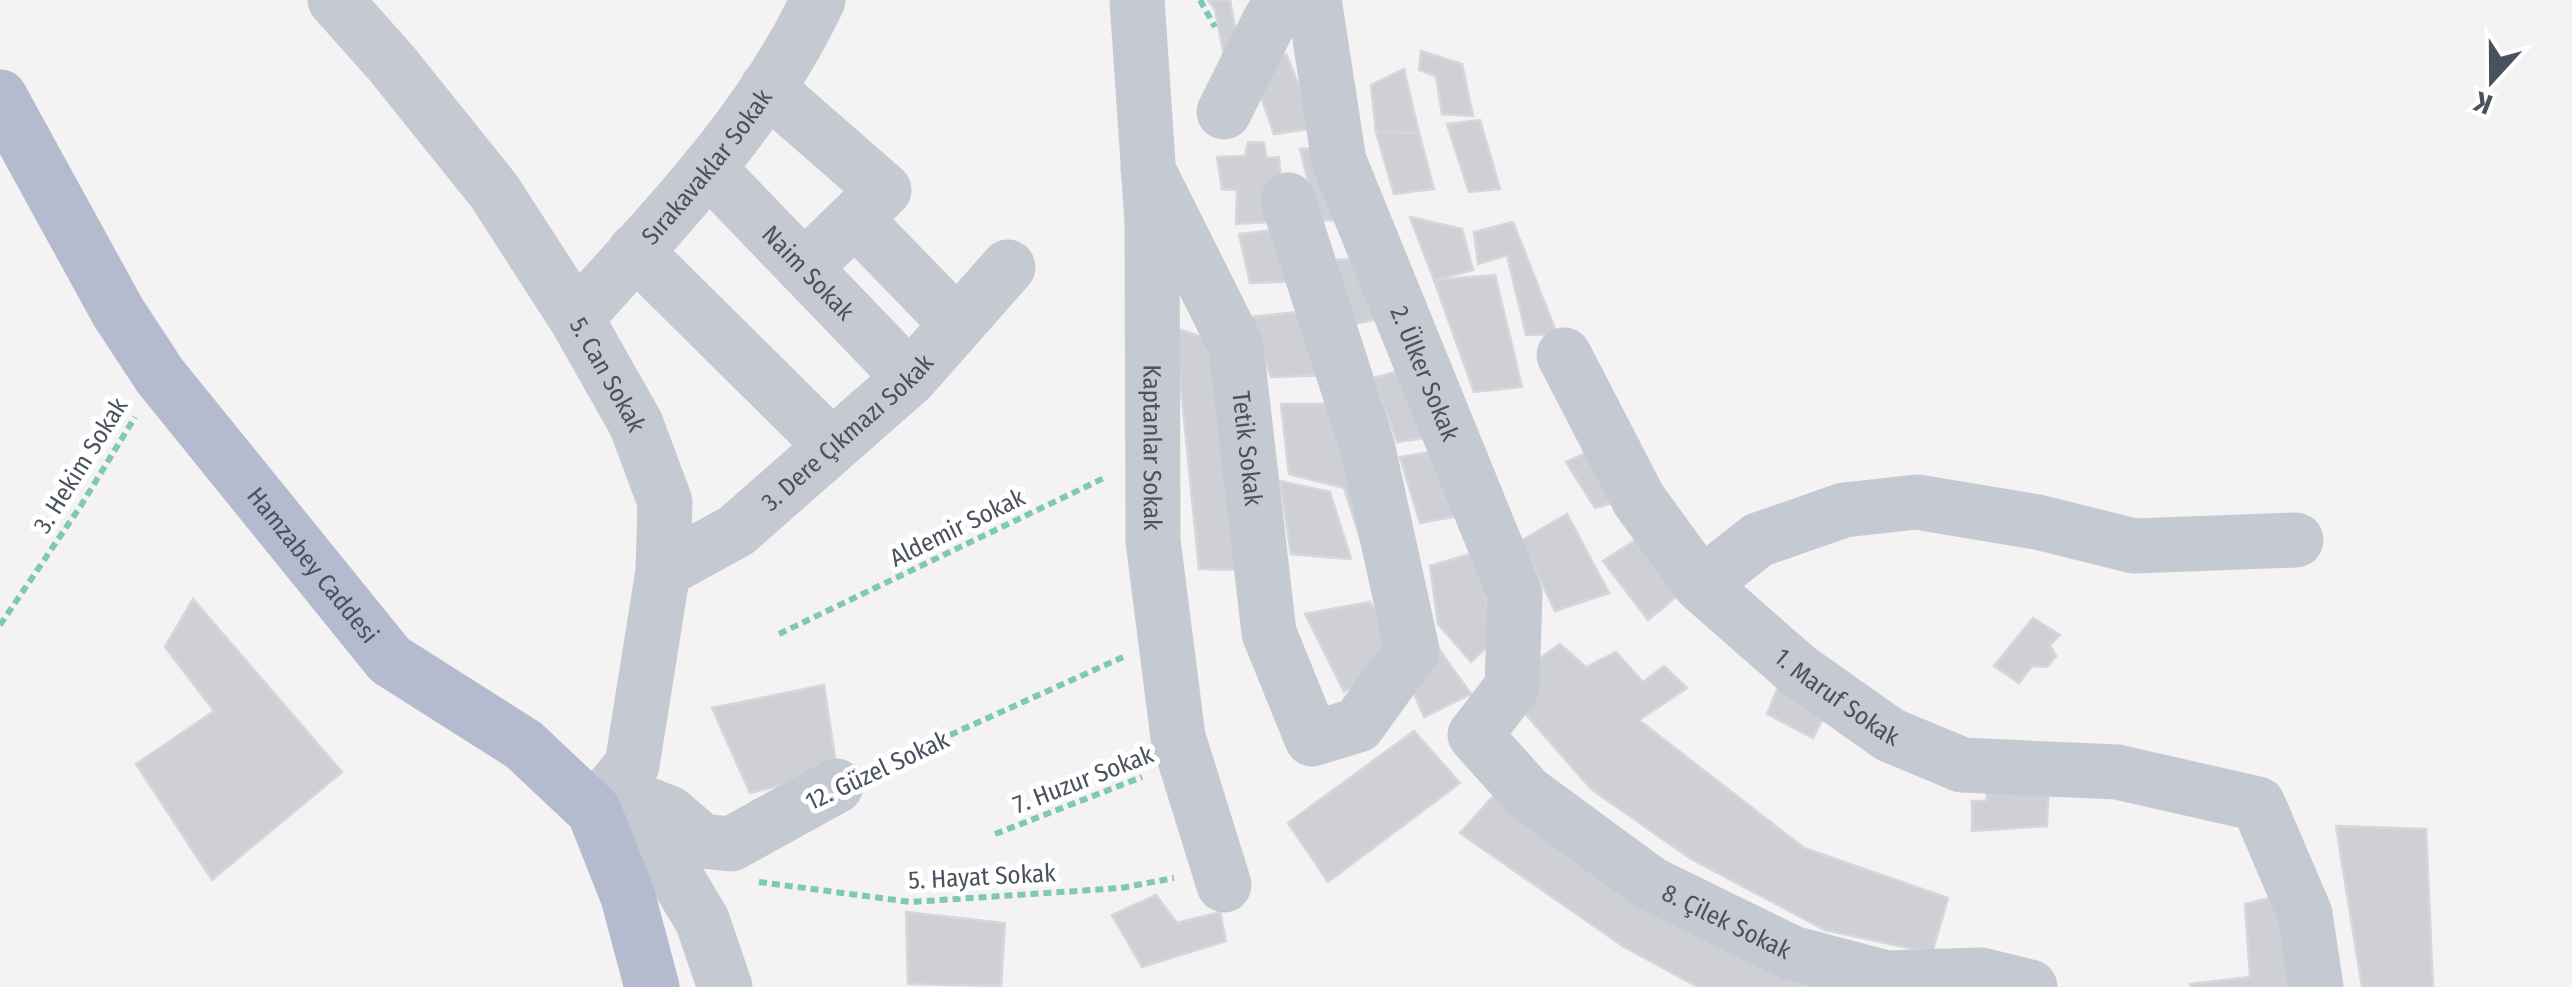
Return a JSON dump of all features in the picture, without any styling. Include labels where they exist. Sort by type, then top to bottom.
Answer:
[{"type":"main road","name":"Hamzabey Caddesi","points":[[0,97],[118,312],[160,376],[390,660],[524,745],[594,811],[628,897],[652,987]]},
{"type":"street","name":"5. Can Sokak","points":[[335,0],[494,191],[576,318],[636,424],[665,502],[663,570],[632,766],[594,811]]},
{"type":"street","name":"Sırakavaklar Sokak","points":[[576,318],[708,168],[796,48],[818,0]]},
{"type":"street","name":"Kaptanlar Sokak","points":[[1137,0],[1152,222],[1153,541],[1178,737],[1222,877]]},
{"type":"street","points":[[1224,112],[1270,20],[1285,0]]},
{"type":"street","name":"2. Ülker Sokak","points":[[1314,0],[1339,161],[1515,594],[1512,687],[1475,735]]},
{"type":"street","points":[[766,88],[884,190],[804,268]]},
{"type":"street","name":"Naim Sokak","points":[[708,168],[910,378]]},
{"type":"street","name":"Tetik Sokak","points":[[1148,170],[1236,346],[1269,633],[1312,739],[1358,725],[1412,650],[1368,449],[1288,200]]},
{"type":"street","points":[[855,219],[957,324]]},
{"type":"street","points":[[636,251],[832,446]]},
{"type":"street","name":"3. Dere Çıkmazı Sokak","points":[[663,570],[736,531],[910,378],[1008,267]]},
{"type":"street","name":"1. Maruf Sokak","points":[[1564,355],[1638,500],[1702,586],[1798,670],[1890,735],[1962,765],[2117,772],[2258,804],[2305,914],[2316,987]]},
{"type":"street","points":[[1702,586],[1758,540],[1844,510],[1917,502],[2036,522],[2134,546],[2296,540]]},
{"type":"street","name":"8. Çilek Sokak","points":[[1475,735],[1527,793],[1651,884],[1792,953],[1887,978],[1981,975],[2030,987]]},
{"type":"street","name":"12. Güzel Sokak","points":[[594,811],[626,796],[669,813],[702,841],[731,844],[836,786]]},
{"type":"street","points":[[594,811],[660,850],[702,920],[726,987]]},
{"type":"path","name":"3. Hekim Sokak","points":[[0,625],[80,507],[160,376]]},
{"type":"path","name":"Aldemir Sokak","points":[[779,634],[1152,456]]},
{"type":"path","name":"12. Güzel Sokak","points":[[836,786],[1165,638]]},
{"type":"path","name":"7. Huzur Sokak","points":[[995,834],[1185,760]]},
{"type":"path","name":"5. Hayat Sokak","points":[[690,899],[734,880],[910,902],[1222,877]]},
{"type":"building","points":[[1208,0],[1230,0],[1241,61],[1224,55],[1215,10]]},
{"type":"building","points":[[1421,51],[1462,64],[1473,116],[1442,114],[1436,76],[1419,70]]},
{"type":"building","points":[[1286,54],[1316,128],[1274,134],[1251,68]]},
{"type":"building","points":[[1404,69],[1419,133],[1376,132],[1371,85]]},
{"type":"building","points":[[1480,120],[1500,189],[1469,192],[1447,124]]},
{"type":"building","points":[[1376,132],[1419,133],[1434,189],[1394,194]]},
{"type":"building","points":[[1248,142],[1264,143],[1266,158],[1279,157],[1284,221],[1236,224],[1237,190],[1222,189],[1217,157],[1245,156]]},
{"type":"building","points":[[1333,147],[1359,220],[1318,220],[1300,149]]},
{"type":"building","points":[[1410,217],[1462,229],[1473,270],[1434,280]]},
{"type":"building","points":[[1513,222],[1557,334],[1526,335],[1507,255],[1478,264],[1474,232]]},
{"type":"building","points":[[1292,228],[1309,281],[1250,283],[1239,234]]},
{"type":"building","points":[[1374,258],[1397,315],[1354,324],[1333,260]]},
{"type":"building","points":[[1495,275],[1522,387],[1474,392],[1434,280]]},
{"type":"building","points":[[1317,310],[1338,375],[1271,377],[1251,317]]},
{"type":"building","points":[[1175,328],[1227,346],[1256,570],[1199,569]]},
{"type":"building","points":[[1418,366],[1447,435],[1397,442],[1373,378]]},
{"type":"building","points":[[1281,404],[1349,404],[1362,544],[1344,488],[1289,474]]},
{"type":"building","points":[[1596,448],[1628,498],[1595,508],[1566,462]]},
{"type":"building","points":[[1449,449],[1474,513],[1420,523],[1400,457]]},
{"type":"building","points":[[1280,481],[1330,492],[1351,559],[1291,554]]},
{"type":"building","points":[[1567,514],[1609,593],[1555,611],[1521,541]]},
{"type":"building","points":[[1637,539],[1682,592],[1648,620],[1603,561]]},
{"type":"building","points":[[1484,550],[1487,606],[1502,633],[1471,662],[1438,624],[1430,566]]},
{"type":"building","points":[[193,599],[342,772],[212,880],[136,764],[214,711],[165,647]]},
{"type":"building","points":[[1370,602],[1398,655],[1344,692],[1305,614]]},
{"type":"building","points":[[2033,618],[2060,635],[2050,645],[2056,656],[2047,667],[2032,666],[2019,683],[1994,666]]},
{"type":"building","points":[[1560,644],[1586,667],[1616,652],[1643,682],[1664,666],[1687,688],[1639,720],[1804,848],[1948,898],[1932,953],[1825,930],[1691,859],[1591,789],[1515,702],[1522,671]]},
{"type":"building","points":[[1436,645],[1471,694],[1424,717],[1406,674]]},
{"type":"building","points":[[1783,675],[1831,703],[1813,738],[1767,714]]},
{"type":"building","points":[[824,685],[837,771],[750,793],[712,708]]},
{"type":"building","points":[[1414,731],[1460,783],[1328,882],[1288,823]]},
{"type":"building","points":[[1989,776],[2049,782],[2047,826],[1972,831],[1972,801],[1986,801]]},
{"type":"building","points":[[1503,785],[1823,987],[1698,987],[1624,947],[1460,833]]},
{"type":"building","points":[[2336,826],[2426,829],[2433,987],[2362,987]]},
{"type":"building","points":[[2285,894],[2301,987],[2191,987],[2190,984],[2250,977],[2245,904]]},
{"type":"building","points":[[1156,895],[1177,923],[1220,912],[1226,941],[1142,967],[1112,915]]},
{"type":"building","points":[[906,912],[1005,923],[1001,986],[908,984]]}]
